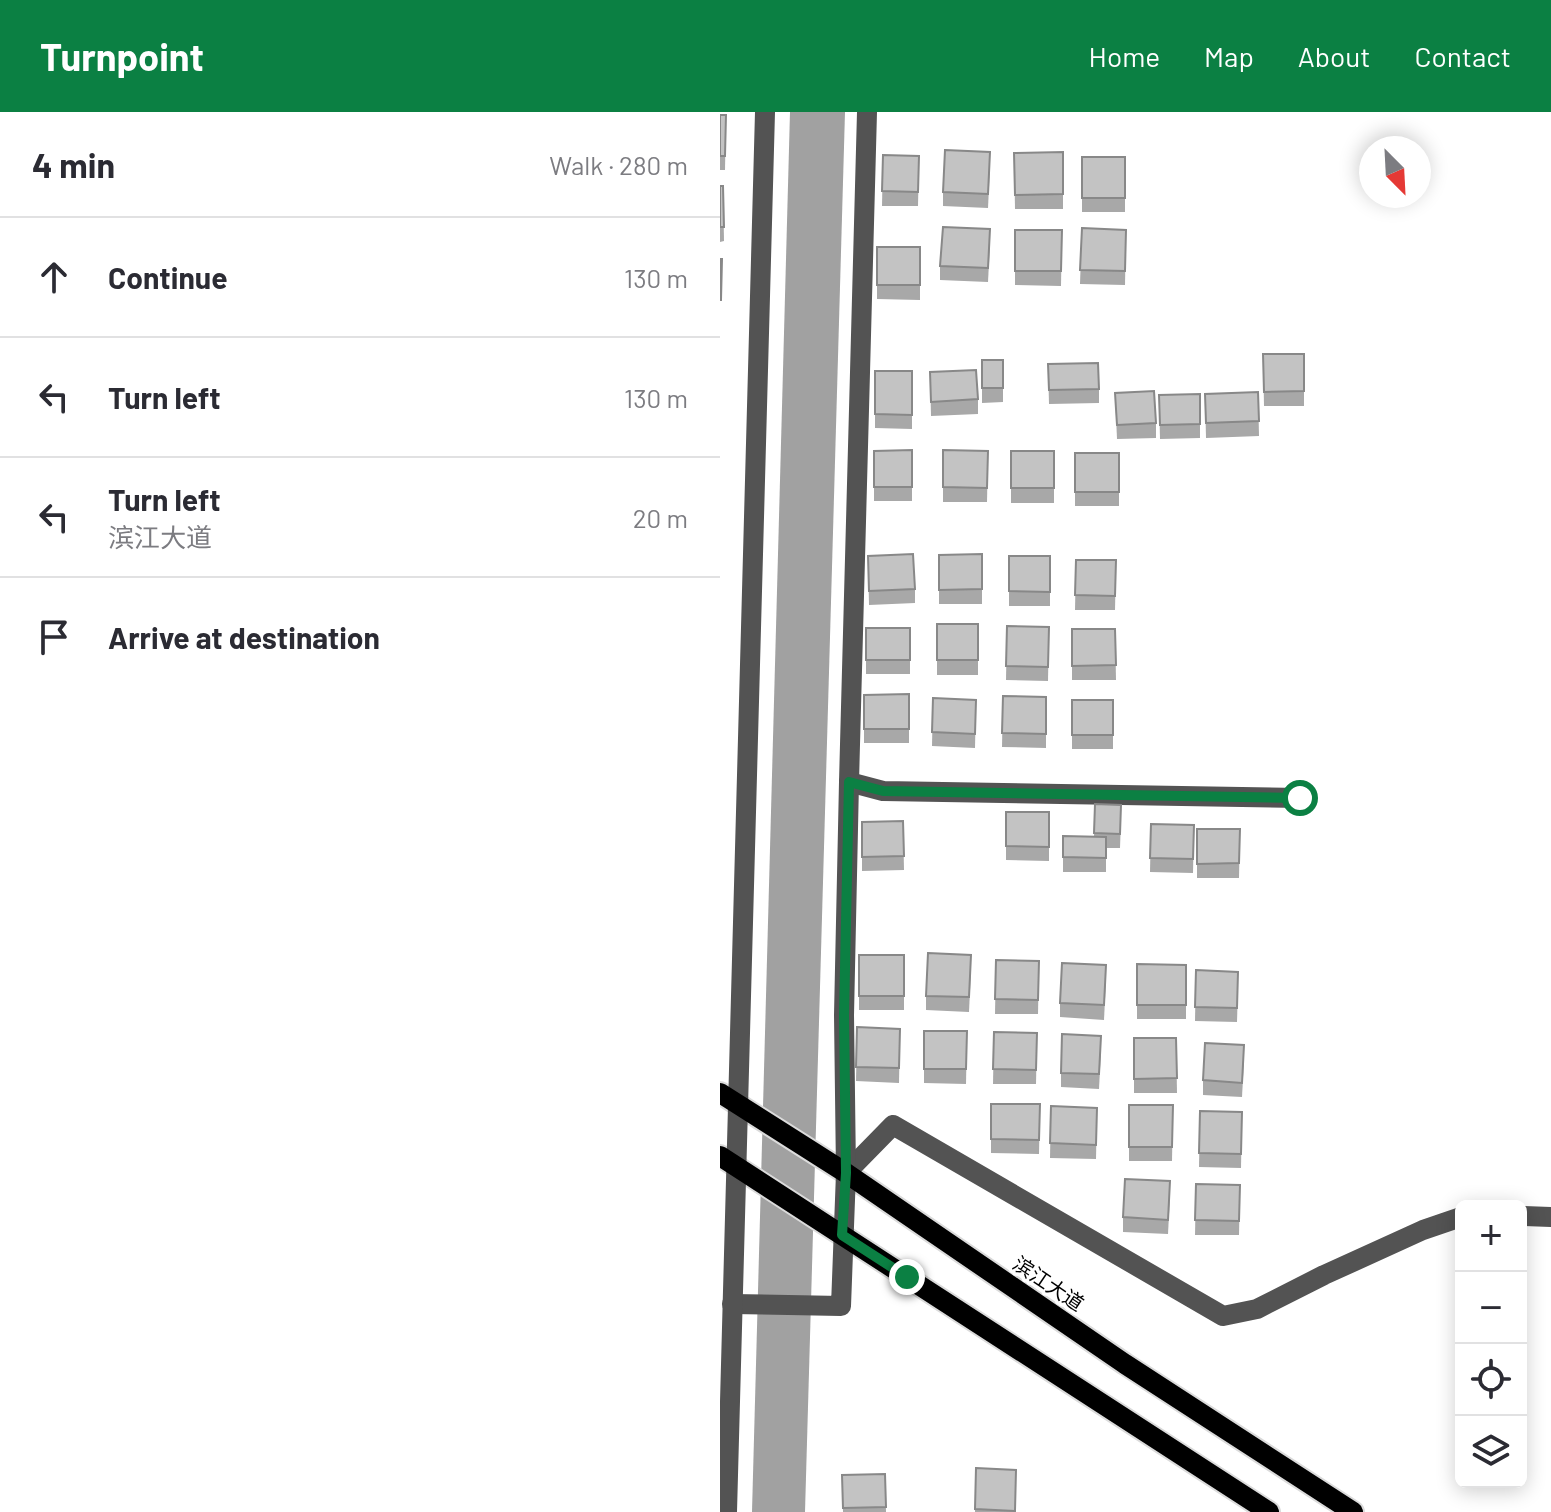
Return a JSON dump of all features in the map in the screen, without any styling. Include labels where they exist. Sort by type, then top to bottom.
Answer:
[{"type":"main road","name":"滨江大道","points":[[729,1098],[846,1173],[1125,1364],[1353,1512]]},
{"type":"main road","points":[[735,1165],[1269,1512]]},
{"type":"street","points":[[727,1512],[735,1165],[729,1098],[765,112]]},
{"type":"street","points":[[732,1304],[841,1306],[836,1230],[846,1173],[844,1015],[867,112]]},
{"type":"street","points":[[849,782],[883,791],[1300,798]]},
{"type":"street","points":[[846,1173],[893,1125],[1223,1316],[1257,1309],[1423,1230],[1455,1219]]},
{"type":"street","points":[[1527,1216],[1551,1217]]},
{"type":"shaded area","points":[[790,112],[845,112],[805,1512],[752,1512]]},
{"type":"building","points":[[720,115],[726,115],[725,156],[720,156]]},
{"type":"building","points":[[945,150],[990,152],[988,194],[943,192]]},
{"type":"building","points":[[1063,152],[1063,194],[1015,195],[1014,153]]},
{"type":"building","points":[[883,155],[919,156],[918,192],[882,191]]},
{"type":"building","points":[[1082,157],[1125,157],[1125,198],[1082,198]]},
{"type":"building","points":[[720,186],[723,186],[724,227],[720,227]]},
{"type":"building","points":[[943,227],[990,229],[988,268],[940,266]]},
{"type":"building","points":[[1082,228],[1126,230],[1125,271],[1080,270]]},
{"type":"building","points":[[1015,230],[1062,230],[1061,271],[1015,271]]},
{"type":"building","points":[[877,247],[920,247],[920,285],[877,285]]},
{"type":"building","points":[[722,259],[721,300],[720,300]]},
{"type":"building","points":[[1263,354],[1304,354],[1304,391],[1264,392]]},
{"type":"building","points":[[982,360],[1003,360],[1003,388],[982,388]]},
{"type":"building","points":[[1098,363],[1099,389],[1049,390],[1048,364]]},
{"type":"building","points":[[976,370],[978,399],[931,402],[930,372]]},
{"type":"building","points":[[875,371],[912,371],[912,415],[875,414]]},
{"type":"building","points":[[1154,391],[1156,423],[1117,425],[1115,393]]},
{"type":"building","points":[[1258,392],[1259,421],[1206,423],[1205,394]]},
{"type":"building","points":[[1200,394],[1200,424],[1160,425],[1159,395]]},
{"type":"building","points":[[912,450],[912,487],[874,487],[874,451]]},
{"type":"building","points":[[943,450],[988,451],[987,488],[943,487]]},
{"type":"building","points":[[1011,451],[1054,451],[1054,488],[1011,488]]},
{"type":"building","points":[[1075,453],[1119,453],[1119,492],[1075,492]]},
{"type":"building","points":[[913,554],[915,589],[869,591],[868,556]]},
{"type":"building","points":[[982,554],[982,589],[939,590],[939,555]]},
{"type":"building","points":[[1009,556],[1050,556],[1050,592],[1009,591]]},
{"type":"building","points":[[1076,560],[1116,560],[1115,596],[1075,595]]},
{"type":"building","points":[[937,624],[978,624],[978,660],[937,660]]},
{"type":"building","points":[[1007,626],[1049,627],[1048,667],[1006,666]]},
{"type":"building","points":[[866,628],[910,628],[910,660],[866,660]]},
{"type":"building","points":[[1072,629],[1115,629],[1116,665],[1072,666]]},
{"type":"building","points":[[909,694],[909,729],[864,729],[864,695]]},
{"type":"building","points":[[1003,696],[1046,697],[1046,734],[1002,733]]},
{"type":"building","points":[[933,698],[976,700],[975,734],[932,732]]},
{"type":"building","points":[[1072,700],[1113,700],[1113,735],[1072,735]]},
{"type":"building","points":[[1095,804],[1121,805],[1120,834],[1094,833]]},
{"type":"building","points":[[1006,812],[1049,812],[1049,847],[1006,846]]},
{"type":"building","points":[[903,821],[904,856],[862,857],[862,822]]},
{"type":"building","points":[[1151,824],[1194,825],[1193,859],[1150,858]]},
{"type":"building","points":[[1197,829],[1240,829],[1239,863],[1197,864]]},
{"type":"building","points":[[1063,836],[1106,837],[1106,858],[1063,857]]},
{"type":"building","points":[[928,953],[971,955],[969,997],[926,996]]},
{"type":"building","points":[[859,955],[904,955],[904,996],[859,996]]},
{"type":"building","points":[[996,960],[1039,961],[1038,1000],[995,999]]},
{"type":"building","points":[[1062,963],[1106,965],[1104,1005],[1060,1003]]},
{"type":"building","points":[[1137,964],[1186,965],[1186,1005],[1137,1005]]},
{"type":"building","points":[[1196,970],[1238,972],[1237,1008],[1195,1007]]},
{"type":"building","points":[[857,1027],[900,1029],[899,1068],[856,1067]]},
{"type":"building","points":[[924,1031],[967,1031],[966,1069],[924,1069]]},
{"type":"building","points":[[994,1032],[1037,1033],[1036,1070],[993,1069]]},
{"type":"building","points":[[1062,1034],[1101,1036],[1099,1074],[1061,1073]]},
{"type":"building","points":[[1134,1038],[1176,1038],[1177,1078],[1134,1079]]},
{"type":"building","points":[[1205,1043],[1244,1045],[1242,1083],[1203,1080]]},
{"type":"building","points":[[991,1104],[1040,1104],[1039,1140],[991,1139]]},
{"type":"building","points":[[1129,1105],[1173,1105],[1172,1147],[1129,1147]]},
{"type":"building","points":[[1051,1106],[1097,1108],[1096,1145],[1050,1143]]},
{"type":"building","points":[[1200,1111],[1242,1112],[1241,1154],[1199,1153]]},
{"type":"building","points":[[1125,1179],[1170,1181],[1168,1220],[1123,1217]]},
{"type":"building","points":[[1196,1184],[1240,1185],[1239,1221],[1195,1220]]},
{"type":"building","points":[[976,1468],[1016,1470],[1015,1511],[975,1509]]},
{"type":"building","points":[[885,1474],[886,1507],[843,1508],[842,1475]]},
{"type":"route","points":[[907,1277],[842,1235],[846,1173],[844,1015],[849,782],[883,791],[1300,798]]}]
